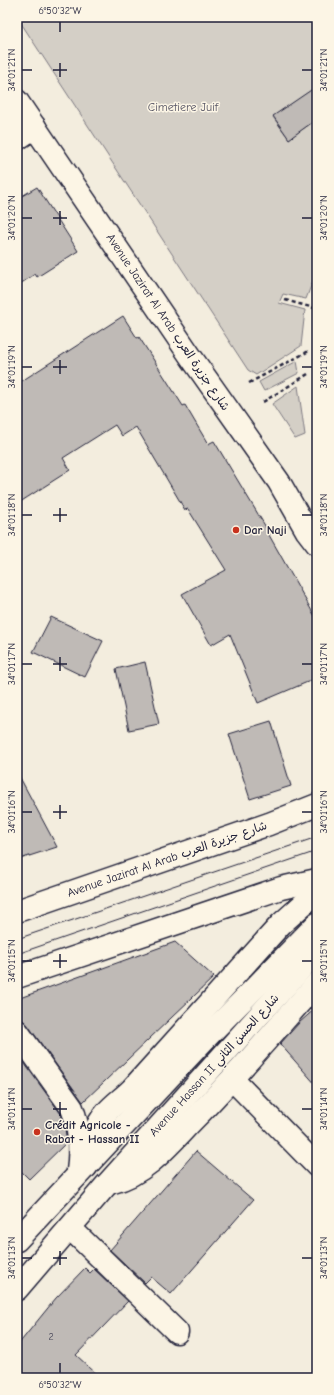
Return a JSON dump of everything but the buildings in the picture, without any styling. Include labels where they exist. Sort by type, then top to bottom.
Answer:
[{"type":"main road","name":"Avenue Jazirat Al Arab شارع جزيرة العرب","points":[[17,101],[193,360],[279,482],[307,531],[317,544]]},
{"type":"main road","points":[[17,139],[35,127]]},
{"type":"main road","name":"Avenue Jazirat Al Arab شارع جزيرة العرب","points":[[17,911],[269,824],[317,805]]},
{"type":"main road","points":[[17,977],[281,888],[317,880]]},
{"type":"main road","points":[[82,1171],[92,1138],[98,1125],[107,1112],[132,1089],[281,924],[317,892]]},
{"type":"main road","name":"Avenue Hassan II شارع الحسن الثاني","points":[[17,1240],[209,1036],[317,924]]},
{"type":"main road","name":"Avenue Hassan II شارع الحسن الثاني","points":[[17,1289],[108,1184],[317,951]]},
{"type":"main road","points":[[108,1184],[131,1175],[152,1162],[232,1079],[317,983]]},
{"type":"main road","points":[[17,1030],[72,1108],[77,1120],[82,1171]]},
{"type":"main road","points":[[232,1079],[316,1162]]},
{"type":"main road","points":[[70,1228],[177,1332]]},
{"type":"path","points":[[285,300],[314,308]]},
{"type":"path","points":[[249,383],[308,351]]},
{"type":"path","points":[[263,402],[308,374]]},
{"type":"green space","name":"Cimetiere Juif","points":[[17,17],[317,17],[317,88],[316,87],[273,117],[289,139],[317,119],[317,270],[306,299],[283,294],[279,303],[305,310],[301,346],[256,375],[248,370]]},
{"type":"green space","points":[[297,361],[299,373],[264,391],[259,382]]},
{"type":"green space","points":[[298,386],[305,435],[295,439],[272,404]]},
{"type":"tram line","points":[[17,939],[317,837]]},
{"type":"tram line","points":[[17,954],[317,851]]},
{"type":"place","name":"Dar Naji","points":[[236,530]]},
{"type":"place","name":"Crédit Agricole - Rabat - Hassan II","points":[[37,1132]]}]
